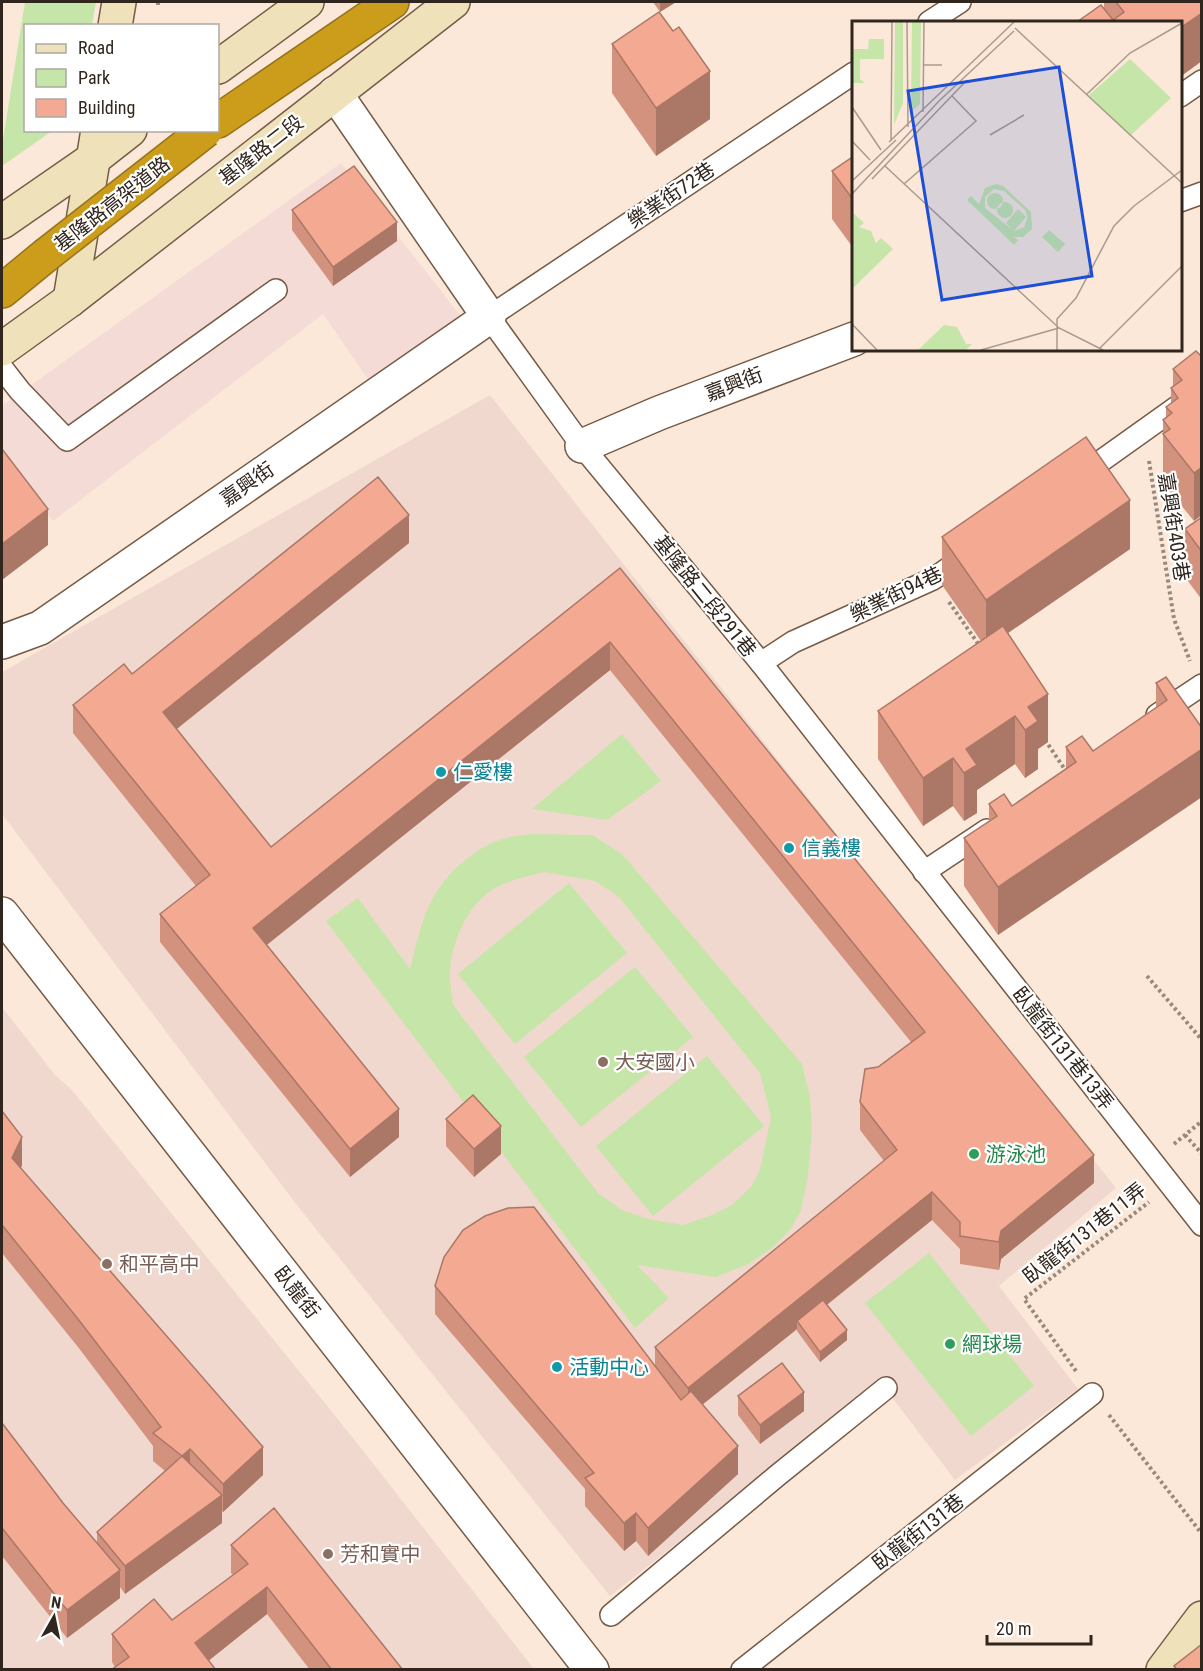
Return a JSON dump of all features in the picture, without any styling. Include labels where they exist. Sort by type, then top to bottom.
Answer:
[{"type":"highway","points":[[219,120],[392,2]]},
{"type":"highway","name":"基隆路高架道路","points":[[2,291],[203,132]]},
{"type":"highway","name":"基隆路高架道路","points":[[2,277],[46,255]]},
{"type":"main road","points":[[115,24],[119,2]]},
{"type":"main road","points":[[219,66],[307,2]]},
{"type":"main road","name":"基隆路二段","points":[[2,349],[70,300],[335,93],[437,6]]},
{"type":"main road","points":[[2,222],[95,145],[125,132]]},
{"type":"main road","points":[[70,300],[95,145]]},
{"type":"main road","points":[[1163,1670],[1202,1618]]},
{"type":"street","points":[[335,93],[489,317]]},
{"type":"street","name":"嘉興街","points":[[2,642],[39,628],[489,317]]},
{"type":"street","name":"嘉興街","points":[[582,446],[659,413],[852,340]]},
{"type":"street","name":"臥龍街","points":[[2,914],[592,1670]]},
{"type":"lane","points":[[931,21],[960,2]]},
{"type":"lane","name":"樂業街72巷","points":[[489,317],[852,74]]},
{"type":"lane","points":[[1182,95],[1202,81]]},
{"type":"lane","points":[[1182,200],[1202,193]]},
{"type":"lane","points":[[2,368],[20,391],[67,440],[276,290]]},
{"type":"lane","name":"基隆路二段291巷","points":[[489,317],[582,446],[761,663],[924,872]]},
{"type":"lane","points":[[1067,485],[1202,389]]},
{"type":"lane","name":"樂業街94巷","points":[[761,663],[794,642],[933,579],[981,546]]},
{"type":"lane","points":[[1144,724],[1201,686]]},
{"type":"lane","points":[[924,872],[1001,820]]},
{"type":"lane","name":"臥龍街131巷13弄","points":[[924,872],[1202,1225]]},
{"type":"lane","points":[[611,1615],[886,1388]]},
{"type":"lane","name":"臥龍街131巷","points":[[742,1670],[1092,1394]]},
{"type":"path","name":"嘉興街403巷","points":[[1144,430],[1174,619],[1201,686]]},
{"type":"path","points":[[933,579],[981,648]]},
{"type":"path","points":[[1042,736],[1069,775]]},
{"type":"path","points":[[1147,976],[1202,1040]]},
{"type":"path","points":[[1152,1161],[1202,1121]]},
{"type":"path","points":[[1185,1135],[1202,1154]]},
{"type":"path","name":"臥龍街131巷11弄","points":[[1092,1394],[1024,1299],[1170,1185]]},
{"type":"path","points":[[1092,1394],[1202,1534]]},
{"type":"shaded area","points":[[341,163],[470,328],[374,388],[323,314],[53,521],[2,455],[2,406]]},
{"type":"shaded area","name":"大安國小","points":[[490,395],[1116,1188],[999,1286],[1078,1389],[955,1480],[881,1383],[610,1596],[296,1204],[2,814],[2,672]]},
{"type":"shaded area","name":"和平高中","points":[[2,1007],[55,1075],[71,1089],[353,1438],[534,1669],[2,1669]]},
{"type":"green space","points":[[25,2],[96,2],[92,24],[24,24],[24,132],[51,132],[2,166],[2,146]]},
{"type":"green space","points":[[622,734],[661,781],[607,820],[532,809]]},
{"type":"green space","points":[[530,834],[592,835],[622,854],[802,1064],[810,1097],[812,1130],[808,1175],[801,1210],[790,1230],[772,1248],[748,1264],[716,1277],[637,1265],[669,1298],[635,1328],[326,921],[358,898],[410,969],[425,915],[433,898],[454,870],[482,848],[506,838]],"holes":[[[544,872],[595,881],[618,896],[760,1073],[771,1117],[760,1170],[752,1186],[732,1205],[683,1225],[648,1219],[622,1210],[598,1193],[453,1005],[450,977],[453,952],[468,915],[485,895],[519,878]]]},
{"type":"green space","points":[[569,883],[627,953],[515,1044],[458,974]]},
{"type":"green space","points":[[635,967],[693,1037],[581,1127],[524,1057]]},
{"type":"green space","points":[[707,1056],[764,1126],[653,1216],[596,1146]]},
{"type":"green space","name":"網球場","points":[[929,1253],[1034,1386],[971,1436],[865,1303]]},
{"type":"building","points":[[1116,2],[1202,2],[1202,13],[1182,27],[1182,21],[1078,21],[1101,5],[1113,20],[1124,12]]},
{"type":"building","points":[[659,12],[673,31],[679,27],[710,71],[656,108],[612,44]]},
{"type":"building","points":[[852,157],[852,198],[832,171]]},
{"type":"building","points":[[354,166],[397,222],[333,267],[292,210]]},
{"type":"building","points":[[1196,351],[1202,357],[1202,467],[1194,473],[1163,434],[1170,429],[1163,420],[1172,413],[1166,407],[1178,398],[1171,388],[1182,380],[1173,369]]},
{"type":"building","points":[[1086,437],[1130,500],[986,600],[942,537]]},
{"type":"building","points":[[2,449],[48,509],[2,544]]},
{"type":"building","points":[[378,477],[409,515],[163,712],[271,847],[620,568],[1094,1155],[1001,1231],[999,1242],[960,1236],[960,1222],[932,1192],[688,1388],[655,1347],[897,1150],[860,1102],[865,1069],[878,1067],[925,1032],[610,642],[253,928],[399,1109],[350,1149],[160,914],[210,875],[73,705],[124,664],[132,674]]},
{"type":"building","points":[[1202,517],[1202,552],[1185,529]]},
{"type":"building","points":[[1003,626],[1048,694],[1028,707],[1038,721],[1025,730],[1015,716],[966,749],[977,765],[964,773],[953,758],[923,778],[878,711]]},
{"type":"building","points":[[1166,677],[1202,728],[1202,749],[998,887],[964,838],[997,816],[989,804],[1004,794],[1012,806],[1076,762],[1066,747],[1082,736],[1093,751],[1167,700],[1156,683]]},
{"type":"building","points":[[473,1095],[501,1126],[474,1149],[446,1119]]},
{"type":"building","points":[[2,1111],[22,1137],[12,1158],[263,1447],[223,1484],[190,1449],[182,1456],[153,1433],[161,1427],[2,1225]]},
{"type":"building","name":"活動中心","points":[[534,1207],[681,1400],[691,1391],[738,1446],[648,1528],[636,1513],[624,1523],[585,1478],[594,1473],[435,1286],[444,1257],[463,1230],[485,1216],[508,1208]]},
{"type":"building","points":[[823,1300],[847,1330],[820,1352],[797,1321]]},
{"type":"building","points":[[782,1363],[804,1392],[760,1425],[738,1396]]},
{"type":"building","points":[[2,1423],[63,1503],[120,1570],[67,1610],[2,1528]]},
{"type":"building","points":[[182,1456],[222,1495],[125,1566],[97,1532]]},
{"type":"building","points":[[274,1508],[403,1670],[332,1670],[267,1587],[195,1643],[216,1670],[111,1670],[129,1657],[112,1634],[154,1599],[172,1620],[248,1564],[231,1545]]},
{"type":"building","points":[[1202,1644],[1202,1670],[1177,1670],[1174,1666]]},
{"type":"place","name":"仁愛樓","points":[[441,772]]},
{"type":"place","name":"信義樓","points":[[789,848]]},
{"type":"place","name":"大安國小","points":[[603,1062]]},
{"type":"place","name":"游泳池","points":[[974,1154]]},
{"type":"place","name":"和平高中","points":[[107,1264]]},
{"type":"place","name":"網球場","points":[[950,1344]]},
{"type":"place","name":"活動中心","points":[[557,1367]]},
{"type":"place","name":"芳和實中","points":[[328,1554]]}]
